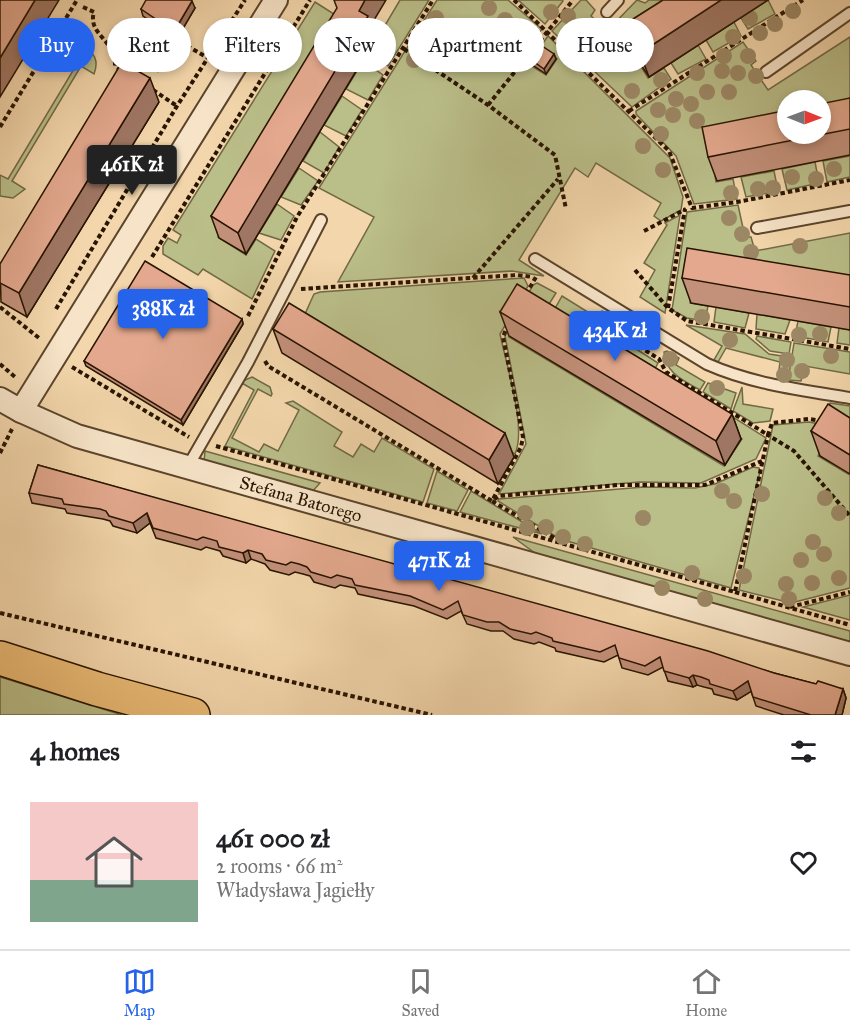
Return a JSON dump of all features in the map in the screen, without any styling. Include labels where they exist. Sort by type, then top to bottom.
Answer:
[{"type":"main road","points":[[0,658],[97,689],[193,715]]},
{"type":"street","points":[[21,411],[276,0]]},
{"type":"street","name":"Stefana Batorego","points":[[0,399],[77,436],[187,469],[508,555],[850,654]]},
{"type":"lane","points":[[607,12],[618,0]]},
{"type":"lane","points":[[766,72],[850,13]]},
{"type":"lane","points":[[757,228],[850,211]]},
{"type":"lane","points":[[187,469],[286,290],[321,220]]},
{"type":"lane","points":[[534,260],[707,364],[734,376],[850,398]]},
{"type":"path","points":[[0,127],[77,0]]},
{"type":"path","points":[[234,18],[245,0]]},
{"type":"path","points":[[152,257],[310,0]]},
{"type":"path","points":[[248,316],[297,217],[433,0]]},
{"type":"path","points":[[514,0],[669,151],[692,208]]},
{"type":"path","points":[[488,105],[571,2],[565,0]]},
{"type":"path","points":[[629,111],[802,0]]},
{"type":"path","points":[[83,7],[94,12],[92,18],[95,30],[107,42]]},
{"type":"path","points":[[404,49],[488,105],[555,155],[566,209]]},
{"type":"path","points":[[51,318],[203,66]]},
{"type":"path","points":[[151,89],[177,106]]},
{"type":"path","points":[[473,278],[559,179]]},
{"type":"path","points":[[644,231],[685,209],[737,202],[850,180]]},
{"type":"path","points":[[669,308],[685,209]]},
{"type":"path","points":[[635,270],[669,308],[687,321],[850,349]]},
{"type":"path","points":[[520,304],[536,277]]},
{"type":"path","points":[[286,290],[473,278],[536,277],[546,283]]},
{"type":"path","points":[[295,299],[300,289]]},
{"type":"path","points":[[0,307],[39,338]]},
{"type":"path","points":[[596,312],[600,322],[659,359],[666,372],[794,451],[850,516]]},
{"type":"path","points":[[492,501],[521,447],[523,437],[503,337],[509,322]]},
{"type":"path","points":[[34,346],[45,328]]},
{"type":"path","points":[[264,355],[268,366],[566,545]]},
{"type":"path","points":[[56,358],[184,436],[850,626]]},
{"type":"path","points":[[0,364],[14,379],[19,371]]},
{"type":"path","points":[[0,453],[21,411]]},
{"type":"path","points":[[735,592],[772,423],[809,419],[826,422]]},
{"type":"path","points":[[492,501],[500,496],[618,485],[705,484],[762,461]]},
{"type":"path","points":[[789,608],[850,592]]},
{"type":"path","points":[[0,613],[432,715]]},
{"type":"green space","points":[[400,0],[429,0],[418,18],[408,18],[408,34],[396,53],[396,18],[389,18]]},
{"type":"green space","points":[[437,0],[508,0],[529,18],[426,18]]},
{"type":"green space","points":[[518,0],[563,1],[545,24],[544,18],[538,18]]},
{"type":"green space","points":[[581,0],[586,0],[595,10],[591,16],[593,18],[564,18]]},
{"type":"green space","points":[[637,0],[645,3],[649,0],[708,0],[654,35],[654,18],[620,18]]},
{"type":"green space","points":[[768,0],[775,14],[748,29],[741,18]]},
{"type":"green space","points":[[315,2],[340,18],[314,18],[314,72],[318,72],[218,237],[246,255],[256,239],[275,251],[252,299],[203,269],[198,275],[163,254],[163,246],[168,238],[177,243],[181,235],[173,230],[271,72],[302,72],[302,23]]},
{"type":"green space","points":[[734,22],[741,36],[713,52],[706,40]]},
{"type":"green space","points":[[548,36],[556,44],[556,58],[544,50],[544,42]]},
{"type":"green space","points":[[850,37],[850,124],[831,127],[831,90],[777,90],[777,136],[711,150],[716,182],[733,179],[737,199],[694,204],[676,156],[636,114],[636,111],[743,42],[756,61],[751,65],[768,90]]},
{"type":"green space","points":[[698,45],[706,59],[678,74],[671,63]]},
{"type":"green space","points":[[408,46],[408,72],[541,72],[546,75],[556,60],[556,72],[584,72],[670,158],[683,197],[681,210],[661,221],[654,216],[661,203],[596,163],[588,177],[575,168],[519,260],[544,276],[512,271],[338,282],[374,217],[319,188],[392,72],[396,72],[396,65]]},
{"type":"green space","points":[[664,68],[671,79],[632,107],[595,72],[644,72],[648,78]]},
{"type":"green space","points":[[72,72],[77,72],[12,181],[25,189],[13,198],[0,196],[0,175],[8,179]]},
{"type":"green space","points":[[356,72],[379,72],[383,75],[368,100],[346,89]]},
{"type":"green space","points":[[342,96],[362,110],[346,136],[324,125]]},
{"type":"green space","points":[[320,132],[339,147],[324,173],[303,161]]},
{"type":"green space","points":[[850,156],[850,177],[827,182],[823,161]]},
{"type":"green space","points":[[815,162],[819,183],[787,190],[782,169]]},
{"type":"green space","points":[[299,168],[318,181],[301,205],[281,197]]},
{"type":"green space","points":[[774,171],[778,191],[746,197],[741,177]]},
{"type":"green space","points":[[277,204],[294,216],[281,240],[259,233]]},
{"type":"green space","points":[[738,205],[745,237],[751,237],[755,251],[850,233],[850,298],[695,272],[690,303],[708,306],[705,321],[687,318],[672,310],[687,212]]},
{"type":"green space","points":[[680,215],[665,313],[640,297],[655,270],[644,263],[667,225],[665,223]]},
{"type":"green space","points":[[524,278],[528,286],[500,334],[511,378],[519,428],[515,454],[300,325],[314,294],[320,292]]},
{"type":"green space","points":[[537,283],[556,293],[541,317],[525,308],[509,337],[724,466],[742,439],[726,429],[733,417],[766,438],[756,459],[701,483],[639,482],[499,494],[526,444],[505,336],[533,285]]},
{"type":"green space","points":[[562,296],[591,314],[576,339],[548,321]]},
{"type":"green space","points":[[716,307],[749,313],[745,328],[714,322]]},
{"type":"green space","points":[[602,311],[631,329],[627,337],[605,324],[600,314]]},
{"type":"green space","points":[[757,314],[790,320],[785,334],[756,329]]},
{"type":"green space","points":[[798,321],[831,327],[828,342],[795,336]]},
{"type":"green space","points":[[594,324],[624,342],[612,360],[583,343]]},
{"type":"green space","points":[[686,325],[745,334],[769,354],[788,357],[786,372],[779,370],[780,362],[726,348],[718,362],[714,360],[722,346]]},
{"type":"green space","points":[[839,328],[850,330],[850,345],[837,343]]},
{"type":"green space","points":[[757,336],[791,342],[789,354],[770,351],[756,339]]},
{"type":"green space","points":[[794,343],[850,352],[850,374],[805,366],[801,381],[788,380]]},
{"type":"green space","points":[[630,345],[658,363],[648,382],[619,365]]},
{"type":"green space","points":[[667,351],[679,358],[676,365],[705,382],[700,390],[682,380],[672,371],[665,359],[664,352]]},
{"type":"green space","points":[[252,377],[270,387],[272,394],[271,396],[258,389],[232,438],[259,452],[264,444],[278,451],[299,410],[286,403],[293,401],[342,432],[334,446],[353,457],[361,444],[374,452],[382,438],[434,469],[423,502],[225,446],[254,390],[240,382]]},
{"type":"green space","points":[[708,383],[736,393],[731,409],[703,392]]},
{"type":"green space","points":[[742,387],[743,404],[773,409],[770,421],[753,423],[733,411]]},
{"type":"green space","points":[[830,403],[850,406],[850,417],[834,421],[826,419]]},
{"type":"green space","points":[[809,422],[835,427],[818,456],[850,475],[850,588],[791,603],[739,590],[773,425]]},
{"type":"green space","points":[[205,451],[320,483],[312,492],[204,462]]},
{"type":"green space","points":[[753,467],[759,468],[760,472],[731,588],[560,539],[498,501],[499,499],[644,487],[695,488],[715,484]]},
{"type":"green space","points":[[437,471],[468,490],[457,511],[427,503]]},
{"type":"green space","points":[[471,491],[542,534],[460,512]]},
{"type":"green space","points":[[513,537],[850,631],[850,642],[539,556]]},
{"type":"green space","points":[[850,595],[850,620],[803,607]]},
{"type":"green space","points":[[0,677],[122,715],[0,715]]},
{"type":"building","points":[[0,0],[35,0],[24,18],[18,18],[18,28],[0,58]]},
{"type":"building","points":[[146,0],[192,1],[182,18],[154,18],[141,9]]},
{"type":"building","points":[[334,0],[365,0],[359,11],[368,16],[367,18],[331,18],[337,8]]},
{"type":"building","points":[[663,0],[721,0],[654,44],[654,18],[635,18]]},
{"type":"building","points":[[314,46],[314,72],[334,72],[238,233],[211,216],[298,72],[302,72],[302,66]]},
{"type":"building","points":[[544,47],[554,54],[544,69]]},
{"type":"building","points":[[116,72],[140,72],[150,78],[19,293],[0,283],[0,264]]},
{"type":"building","points":[[850,98],[850,129],[831,133],[831,102]]},
{"type":"building","points":[[777,112],[777,143],[708,157],[702,127]]},
{"type":"building","points":[[687,248],[850,275],[850,307],[682,278]]},
{"type":"building","points":[[145,261],[242,319],[181,420],[84,361]]},
{"type":"building","points":[[517,284],[732,414],[716,441],[500,312]]},
{"type":"building","points":[[289,303],[505,433],[489,460],[273,329]]},
{"type":"building","points":[[828,404],[850,418],[850,455],[811,431]]},
{"type":"building","points":[[38,465],[708,651],[774,673],[816,684],[818,681],[843,689],[835,715],[811,715],[753,697],[748,681],[733,691],[710,684],[709,680],[701,677],[693,675],[689,678],[664,671],[660,657],[645,666],[619,658],[615,645],[600,652],[553,641],[552,638],[536,632],[531,634],[510,629],[499,622],[487,622],[463,615],[458,601],[443,610],[410,596],[355,585],[352,579],[337,575],[331,578],[311,572],[307,567],[299,564],[291,562],[286,565],[266,560],[262,554],[248,550],[243,553],[219,547],[217,541],[203,537],[197,540],[153,528],[147,513],[133,523],[109,516],[106,511],[100,509],[64,504],[62,499],[29,493]]}]
